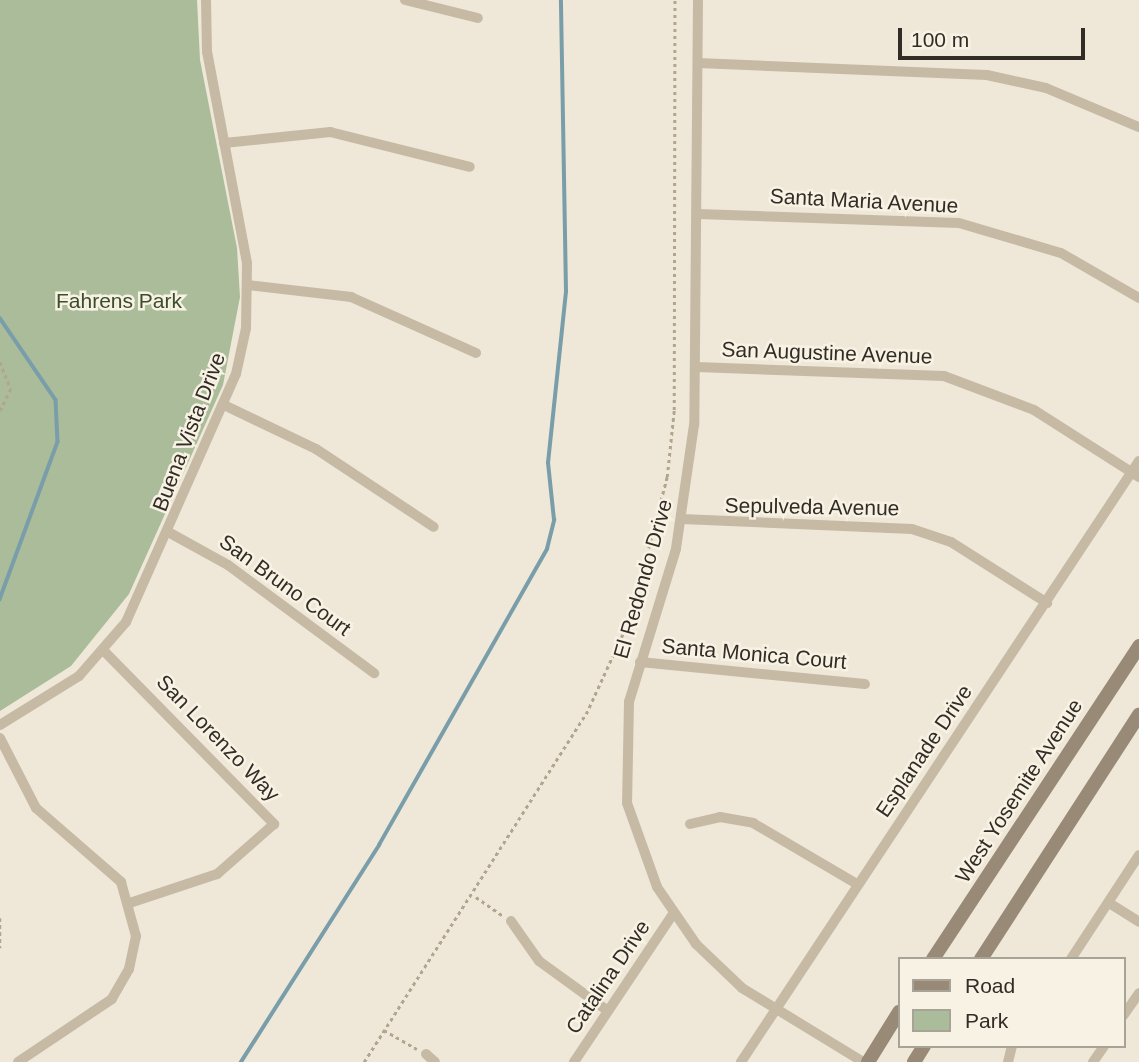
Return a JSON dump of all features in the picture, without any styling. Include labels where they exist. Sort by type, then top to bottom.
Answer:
[{"type":"main road","name":"West Yosemite Avenue","points":[[934,957],[1139,646]]},
{"type":"main road","points":[[982,957],[1139,716]]},
{"type":"main road","points":[[866,1062],[898,1014]]},
{"type":"street","name":"Buena Vista Drive","points":[[0,725],[60,690],[104,651],[137,603],[224,405],[243,349],[248,285],[207,52],[206,0]]},
{"type":"street","points":[[405,0],[478,19]]},
{"type":"street","name":"El Redondo Drive","points":[[698,0],[697,367],[682,520],[625,722],[625,786],[644,858],[673,914],[718,967],[775,1010],[866,1062]]},
{"type":"street","points":[[698,64],[986,75],[1046,88],[1139,127]]},
{"type":"street","points":[[224,143],[330,132],[470,167]]},
{"type":"street","name":"Santa Maria Avenue","points":[[698,214],[959,223],[1061,253],[1139,298]]},
{"type":"street","points":[[248,285],[351,296],[476,354]]},
{"type":"street","name":"San Augustine Avenue","points":[[697,367],[944,376],[1005,395],[1136,475]]},
{"type":"street","points":[[224,405],[316,449],[435,527]]},
{"type":"street","name":"Esplanade Drive","points":[[741,1062],[1046,603],[1136,475],[1139,461]]},
{"type":"street","name":"Sepulveda Avenue","points":[[682,520],[912,529],[951,542],[1046,603]]},
{"type":"street","name":"San Bruno Court","points":[[170,533],[228,565],[374,673]]},
{"type":"street","name":"San Lorenzo Way","points":[[104,651],[274,824],[216,874],[130,903]]},
{"type":"street","name":"Santa Monica Court","points":[[640,662],[865,684]]},
{"type":"street","points":[[0,738],[36,808],[110,867],[130,903],[136,936],[122,985],[99,1012],[24,1061]]},
{"type":"street","points":[[690,824],[720,817],[753,823],[857,884]]},
{"type":"street","points":[[1072,957],[1139,855]]},
{"type":"street","points":[[1109,903],[1139,922]]},
{"type":"street","name":"Catalina Drive","points":[[574,1062],[673,914]]},
{"type":"street","points":[[510,921],[539,961],[608,1011]]},
{"type":"street","points":[[1125,1013],[1139,993]]},
{"type":"street","points":[[1008,1062],[1011,1048]]},
{"type":"path","points":[[364,1062],[475,897],[608,676],[631,616],[667,477],[674,410],[675,0]]},
{"type":"path","points":[[0,362],[11,389],[0,412]]},
{"type":"path","points":[[475,897],[510,921]]},
{"type":"path","points":[[0,918],[0,948]]},
{"type":"path","points":[[384,1030],[431,1058]]},
{"type":"green space","name":"Fahrens Park","points":[[0,0],[197,0],[200,60],[237,248],[240,297],[223,385],[129,594],[71,666],[0,711]]},
{"type":"waterway","points":[[241,1062],[379,845],[547,549],[554,520],[548,463],[566,292],[561,0]]},
{"type":"waterway","points":[[0,318],[56,400],[58,442],[0,600]]}]
